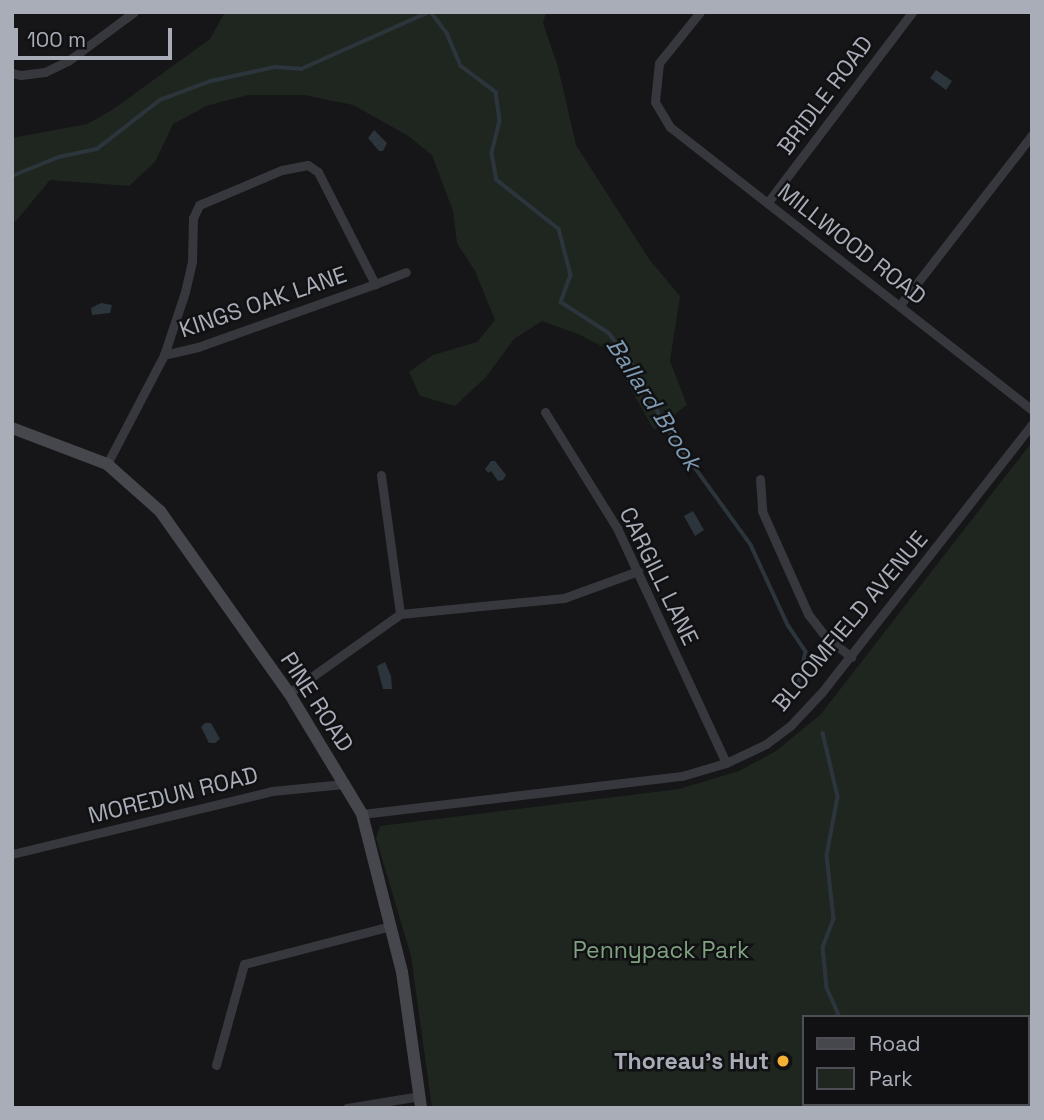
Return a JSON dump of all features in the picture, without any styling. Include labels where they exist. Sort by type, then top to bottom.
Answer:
[{"type":"street","points":[[12,73],[21,75],[45,72],[68,61],[134,12]]},
{"type":"street","name":"MILLWOOD ROAD","points":[[700,12],[659,63],[655,102],[670,127],[1032,410]]},
{"type":"street","name":"BRIDLE ROAD","points":[[768,202],[912,12]]},
{"type":"street","points":[[900,305],[1032,135]]},
{"type":"street","name":"KINGS OAK LANE","points":[[107,464],[164,355],[192,262],[193,218],[199,205],[282,170],[308,164],[317,172],[375,284]]},
{"type":"street","name":"KINGS OAK LANE","points":[[164,355],[198,347],[406,272]]},
{"type":"street","name":"CARGILL LANE","points":[[545,412],[617,528],[726,763]]},
{"type":"street","name":"BLOOMFIELD AVENUE","points":[[362,814],[682,776],[726,763],[766,744],[791,725],[851,657],[1032,424]]},
{"type":"street","name":"PINE ROAD","points":[[12,428],[107,464],[160,511],[289,693],[362,814],[402,972],[420,1102]]},
{"type":"street","points":[[381,475],[400,614]]},
{"type":"street","points":[[760,479],[762,511],[808,614],[827,638],[851,657]]},
{"type":"street","points":[[289,693],[400,614],[564,598],[638,571]]},
{"type":"street","name":"MOREDUN ROAD","points":[[12,854],[272,791],[344,784]]},
{"type":"street","points":[[216,1065],[244,964],[391,926]]},
{"type":"street","points":[[347,1108],[420,1102]]},
{"type":"green space","points":[[225,12],[546,12],[543,23],[558,67],[576,145],[649,259],[680,296],[670,361],[687,405],[654,430],[609,350],[578,334],[542,321],[514,339],[486,377],[455,406],[420,396],[409,372],[433,355],[477,342],[495,320],[475,271],[457,243],[453,211],[432,155],[407,135],[353,105],[304,95],[248,95],[206,106],[173,124],[155,162],[129,186],[50,180],[16,221],[12,221],[12,138],[87,124],[112,110],[210,39]]},
{"type":"green space","name":"Pennypack Park","points":[[1032,442],[1032,1108],[432,1108],[411,956],[376,838],[380,826],[679,789],[739,771],[776,751],[821,714]]},
{"type":"shaded area","points":[[936,70],[952,81],[946,90],[930,78]]},
{"type":"shaded area","points":[[374,130],[387,143],[383,151],[379,151],[368,138]]},
{"type":"shaded area","points":[[101,303],[112,305],[110,313],[92,315],[91,308]]},
{"type":"shaded area","points":[[491,461],[495,461],[506,475],[503,480],[498,481],[491,471],[488,473],[485,469]]},
{"type":"shaded area","points":[[693,511],[704,530],[695,536],[684,516]]},
{"type":"shaded area","points":[[385,662],[391,676],[392,689],[383,689],[377,666]]},
{"type":"shaded area","points":[[205,723],[211,723],[220,739],[215,743],[209,743],[201,727]]},
{"type":"waterway","points":[[12,176],[59,157],[97,149],[160,100],[211,81],[275,67],[301,69],[429,12]]},
{"type":"waterway","name":"Ballard Brook","points":[[431,12],[447,33],[461,66],[496,92],[500,121],[492,153],[497,180],[559,229],[571,275],[561,302],[609,333],[639,373],[665,426],[751,545],[788,625],[806,652],[799,683]]},
{"type":"waterway","name":"Ballard Brook","points":[[823,733],[838,797],[827,856],[834,919],[823,947],[827,988],[839,1015]]},
{"type":"place","name":"Thoreau’s Hut","points":[[783,1061]]}]
